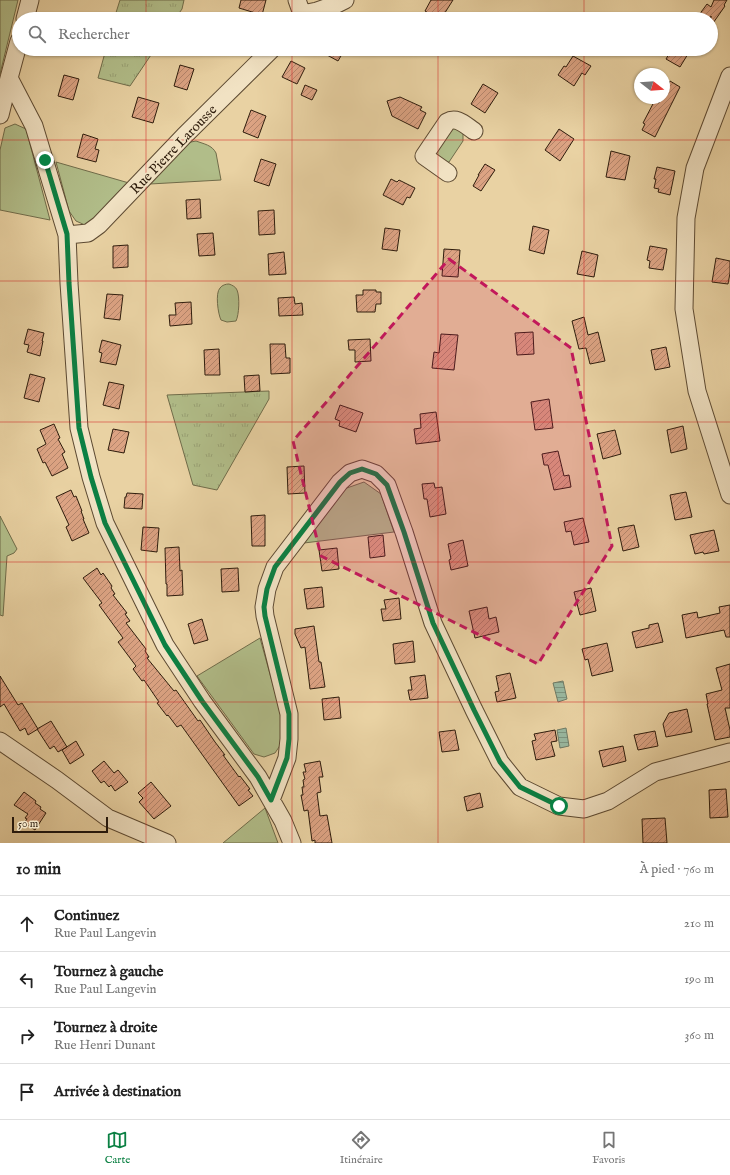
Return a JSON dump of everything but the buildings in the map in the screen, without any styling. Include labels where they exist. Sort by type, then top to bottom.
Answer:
[{"type":"street","points":[[27,12],[30,0]]},
{"type":"street","points":[[300,11],[323,9],[345,0]]},
{"type":"street","points":[[0,115],[15,56]]},
{"type":"street","name":"Rue Pierre Larousse","points":[[67,234],[88,233],[99,225],[184,136],[265,56]]},
{"type":"street","points":[[730,76],[695,168],[686,218],[684,309],[697,391],[730,495]]},
{"type":"street","points":[[10,78],[34,126],[67,234],[79,428],[91,477],[105,523],[165,645],[202,701],[258,777],[283,821],[292,843]]},
{"type":"street","points":[[448,173],[424,156],[447,122],[452,119],[456,119],[474,131]]},
{"type":"street","points":[[271,800],[287,758],[289,714],[265,616],[264,607],[267,589],[275,567],[340,482],[350,473],[362,469],[376,474],[387,485],[404,532],[433,623],[500,762],[520,787],[559,806],[584,809],[608,801],[655,772],[730,752]]},
{"type":"street","points":[[0,741],[57,780],[108,818],[168,843]]},
{"type":"highlighted area","points":[[449,259],[571,348],[612,546],[538,664],[321,556],[293,441]]},
{"type":"green space","points":[[0,0],[18,0],[15,12],[12,12],[12,25],[0,74]]},
{"type":"green space","points":[[120,0],[184,0],[180,12],[116,12]]},
{"type":"green space","points":[[104,56],[150,56],[130,86],[98,78]]},
{"type":"green space","points":[[15,124],[26,129],[50,220],[0,210],[0,150],[5,128]]},
{"type":"green space","points":[[454,128],[459,129],[463,134],[463,141],[449,162],[443,164],[438,162],[434,150]]},
{"type":"green space","points":[[196,141],[208,145],[216,153],[221,180],[150,184],[148,182],[185,145]]},
{"type":"green space","points":[[56,162],[129,183],[97,217],[85,225],[76,221],[69,211]]},
{"type":"green space","points":[[229,284],[237,290],[239,306],[236,321],[227,322],[221,320],[217,299],[220,288]]},
{"type":"green space","points":[[269,391],[269,399],[217,490],[193,485],[167,395]]},
{"type":"green space","points":[[364,482],[381,494],[394,532],[304,543],[344,489]]},
{"type":"green space","points":[[0,516],[17,549],[14,553],[7,556],[3,616],[0,615]]},
{"type":"green space","points":[[260,638],[281,714],[281,744],[275,753],[264,757],[254,754],[197,676]]},
{"type":"green space","points":[[265,808],[278,843],[223,843]]},
{"type":"shaded area","points":[[563,681],[567,699],[558,702],[553,683]]},
{"type":"shaded area","points":[[566,728],[569,746],[560,748],[557,730]]},
{"type":"route","points":[[45,160],[67,234],[79,428],[91,477],[105,523],[165,645],[202,701],[258,777],[271,800],[287,758],[289,714],[265,616],[264,607],[267,589],[275,567],[340,482],[350,473],[362,469],[376,474],[387,485],[404,532],[433,623],[500,762],[520,787],[559,806]]}]
